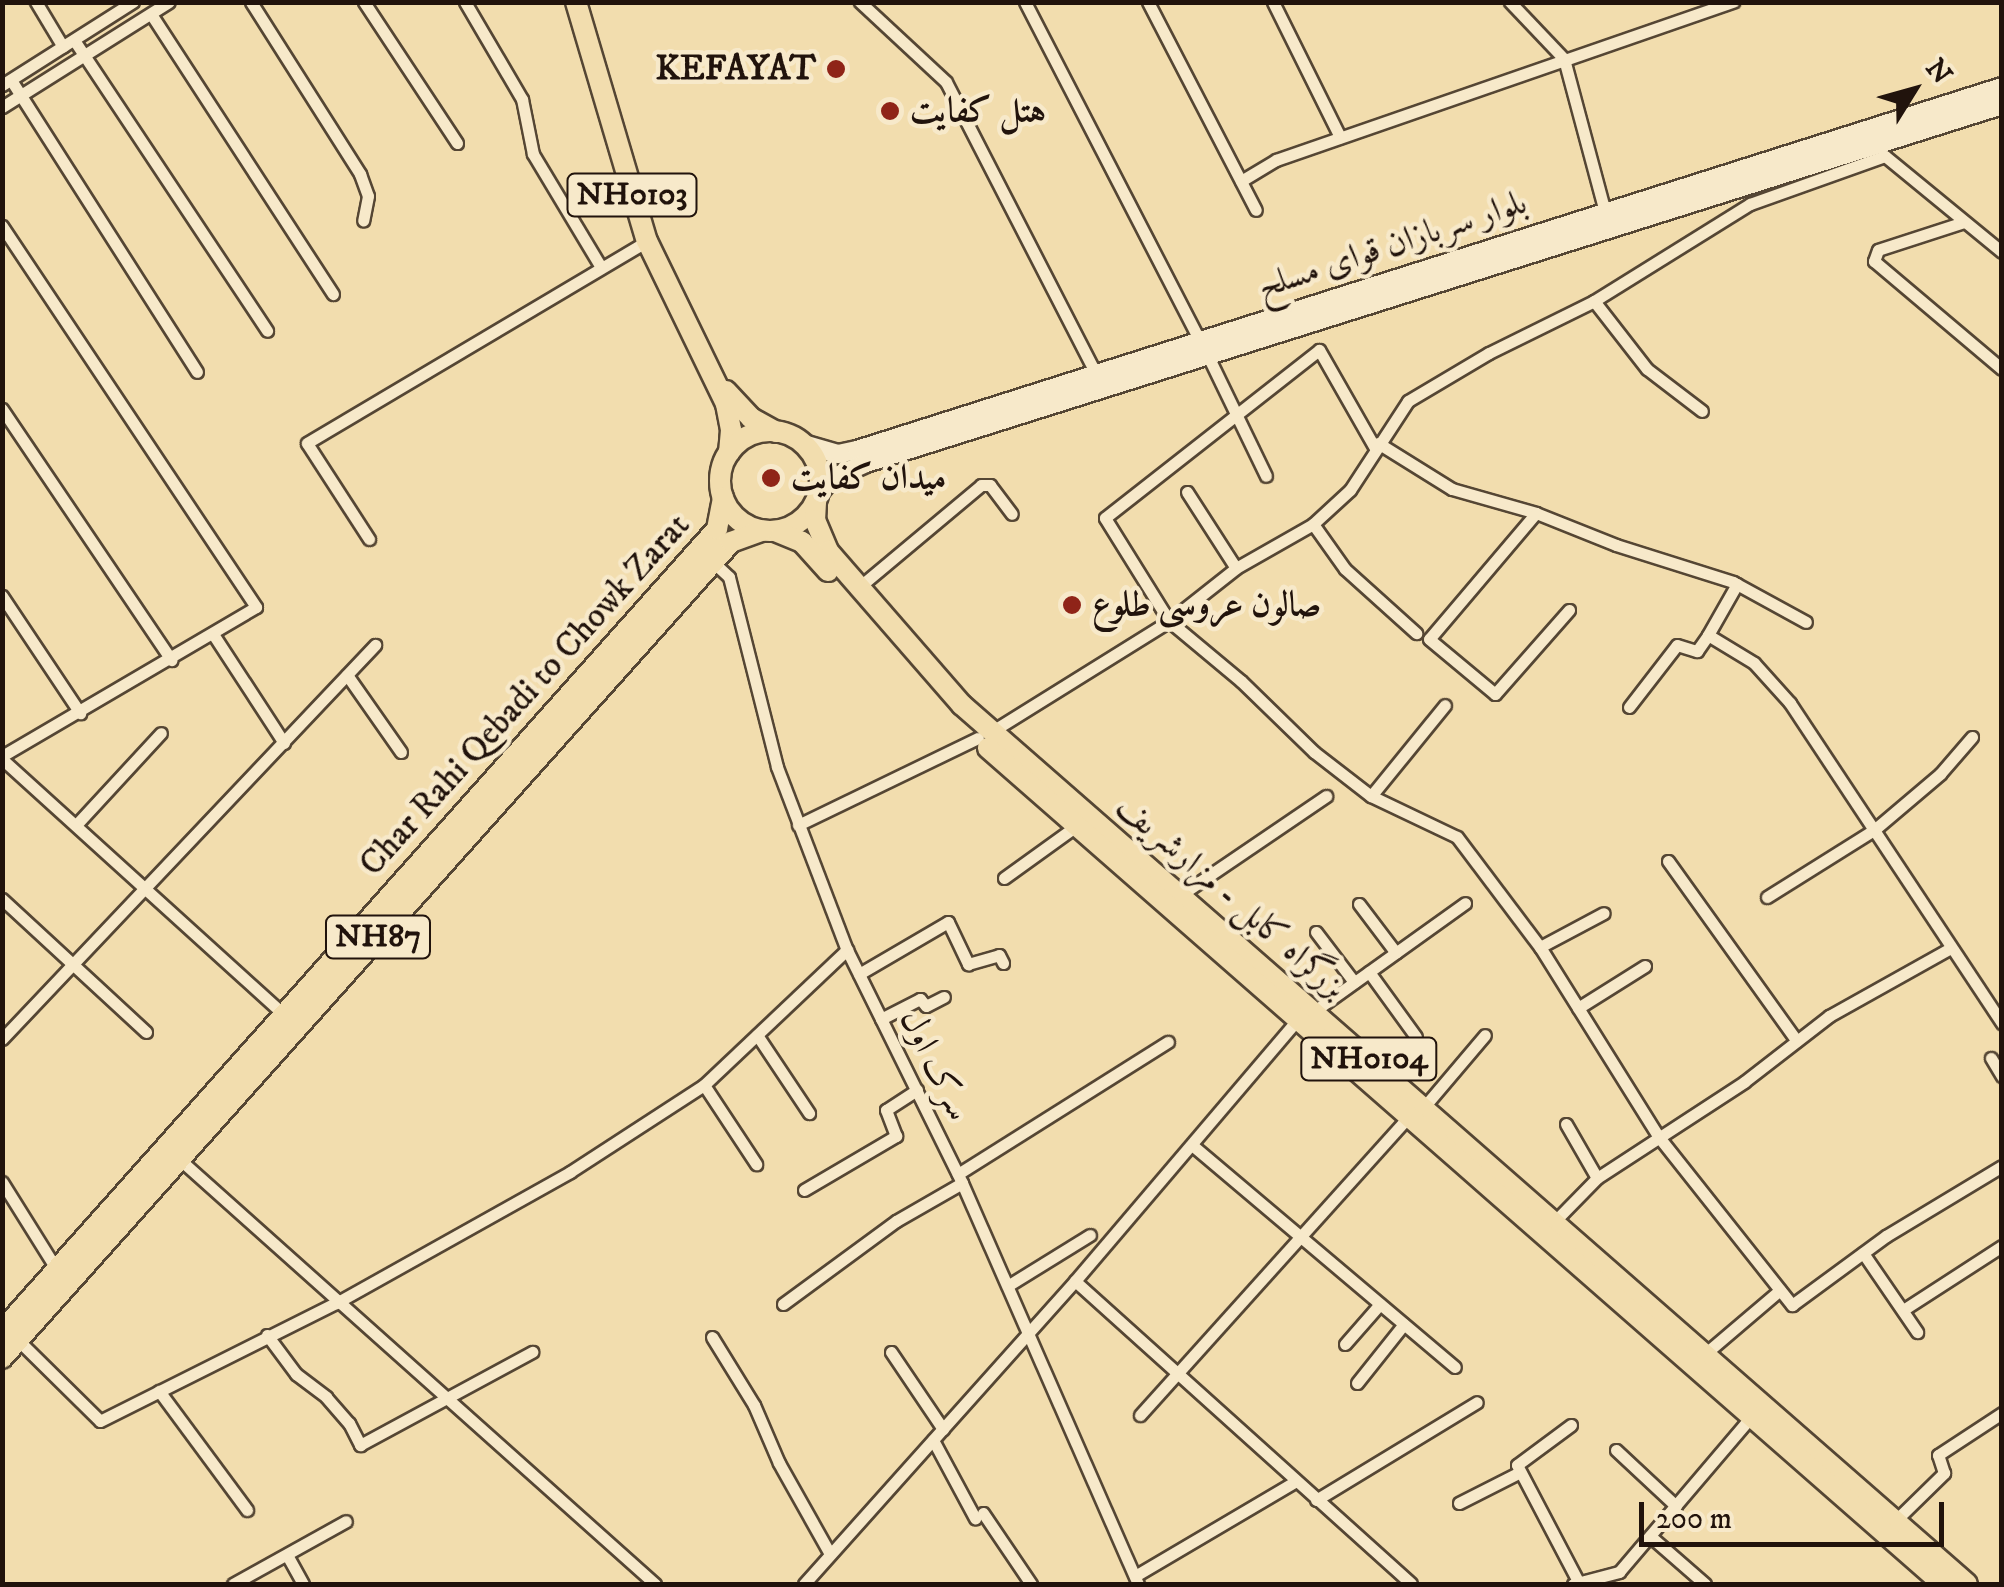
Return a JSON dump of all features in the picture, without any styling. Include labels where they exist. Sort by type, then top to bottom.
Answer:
[{"type":"highway","name":"NH0103","points":[[576,2],[647,241],[716,378],[732,430],[729,452]]},
{"type":"highway","name":"NH0103","points":[[716,378],[738,406],[776,432]]},
{"type":"highway","points":[[776,432],[803,444],[818,466],[817,498],[806,516],[769,531],[738,520],[723,498],[720,474],[729,452],[750,436],[776,432]]},
{"type":"highway","name":"Char Rahi Qebadi to Chowk Zarat","points":[[2,1358],[10,1336],[57,1270],[173,1153],[284,1015],[717,529],[723,498]]},
{"type":"highway","name":"بزرگراه کابل - مزارشریف","points":[[817,498],[819,536],[857,590],[984,735],[1179,896],[1305,1016]]},
{"type":"highway","name":"بزرگراه کابل - مزارشریف","points":[[769,531],[802,542],[900,658],[1076,826],[1416,1111],[1943,1584]]},
{"type":"highway","name":"Char Rahi Qebadi to Chowk Zarat","points":[[10,1336],[731,542],[769,531]]},
{"type":"highway","name":"بزرگراه کابل - مزارشریف","points":[[1549,1228],[1706,1353],[1967,1584]]},
{"type":"main road","name":"بلوار سربازان قوای مسلح","points":[[817,498],[844,470],[1605,212],[2002,87]]},
{"type":"main road","name":"بلوار سربازان قوای مسلح","points":[[803,444],[838,454],[858,450],[1096,374],[1204,348],[2002,104]]},
{"type":"street","points":[[36,2],[69,43],[85,55],[267,331]]},
{"type":"street","points":[[133,2],[6,82],[20,96],[197,372]]},
{"type":"street","points":[[2,107],[169,2]]},
{"type":"street","points":[[251,2],[360,174],[368,196],[363,221]]},
{"type":"street","points":[[364,2],[457,143]]},
{"type":"street","points":[[465,2],[522,100],[533,154],[601,268]]},
{"type":"street","points":[[860,2],[946,82],[1096,374]]},
{"type":"street","points":[[1025,2],[1266,476]]},
{"type":"street","points":[[1148,2],[1256,210]]},
{"type":"street","points":[[1274,2],[1340,138]]},
{"type":"street","points":[[1510,2],[1564,59],[1605,212]]},
{"type":"street","points":[[1241,181],[1276,160],[1733,2]]},
{"type":"street","points":[[150,14],[333,294]]},
{"type":"street","points":[[798,825],[984,735],[1169,621],[1236,568],[1313,524],[1350,490],[1408,401],[1489,353],[1594,301],[1750,204],[1886,156],[2002,252]]},
{"type":"street","points":[[1964,222],[1878,250],[1874,262],[2002,369]]},
{"type":"street","points":[[2,226],[256,607],[2,757],[284,1015]]},
{"type":"street","points":[[369,539],[307,442],[647,241]]},
{"type":"street","points":[[1594,301],[1647,369],[1702,411]]},
{"type":"street","points":[[1806,622],[1737,584],[1616,545],[1536,512],[1452,489],[1376,446],[1319,350],[1104,518],[1169,621],[1241,681],[1314,752],[1371,796],[1457,837],[1540,947],[1658,1136],[1792,1305],[1863,1253],[2002,1166]]},
{"type":"street","points":[[2,409],[171,660]]},
{"type":"street","points":[[857,590],[981,485],[990,485],[1012,514]]},
{"type":"street","points":[[1187,492],[1236,568]]},
{"type":"street","points":[[1536,512],[1429,639],[1495,694],[1569,610]]},
{"type":"street","points":[[1313,524],[1346,569],[1416,633]]},
{"type":"street","name":"سرک اول","points":[[713,562],[729,577],[747,662],[798,825],[847,950],[960,1178],[1137,1580]]},
{"type":"street","points":[[1629,706],[1677,645],[1698,651],[1737,584]]},
{"type":"street","points":[[2,596],[80,714]]},
{"type":"street","points":[[213,634],[284,743]]},
{"type":"street","points":[[1708,634],[1754,663],[1772,680],[1822,746],[2002,1024]]},
{"type":"street","points":[[2,1039],[146,892],[376,645]]},
{"type":"street","points":[[348,675],[401,752]]},
{"type":"street","points":[[1371,796],[1445,705]]},
{"type":"street","points":[[76,825],[161,733]]},
{"type":"street","points":[[1767,897],[1874,830],[1940,774],[1972,737]]},
{"type":"street","points":[[1179,896],[1326,796]]},
{"type":"street","points":[[1004,878],[1076,826]]},
{"type":"street","points":[[1668,861],[1797,1041]]},
{"type":"street","points":[[2,899],[146,1032]]},
{"type":"street","points":[[804,1584],[1305,1016],[1465,903]]},
{"type":"street","points":[[1359,904],[1396,953]]},
{"type":"street","points":[[1540,947],[1604,913]]},
{"type":"street","points":[[859,974],[944,923],[968,964],[999,955],[1003,962]]},
{"type":"street","points":[[1316,932],[1354,982]]},
{"type":"street","points":[[1549,1228],[1598,1178],[1744,1082],[1829,1016],[1950,949]]},
{"type":"street","points":[[10,1336],[100,1421],[336,1302],[570,1172],[704,1085],[847,950]]},
{"type":"street","points":[[1578,1008],[1645,966]]},
{"type":"street","points":[[1369,972],[1416,1036]]},
{"type":"street","points":[[881,1018],[920,999],[926,1006],[944,997]]},
{"type":"street","points":[[757,1035],[809,1113]]},
{"type":"street","points":[[1140,1415],[1485,1036]]},
{"type":"street","points":[[784,1304],[896,1221],[1168,1042]]},
{"type":"street","points":[[1991,1058],[2002,1076]]},
{"type":"street","points":[[704,1085],[756,1164]]},
{"type":"street","points":[[804,1190],[896,1136],[885,1112],[916,1090]]},
{"type":"street","points":[[1566,1124],[1598,1178]]},
{"type":"street","points":[[1192,1145],[1455,1367]]},
{"type":"street","points":[[173,1153],[654,1584]]},
{"type":"street","points":[[2,1182],[57,1270]]},
{"type":"street","points":[[1009,1286],[1090,1235]]},
{"type":"street","points":[[1903,1310],[2002,1246]]},
{"type":"street","points":[[1863,1253],[1917,1332]]},
{"type":"street","points":[[1075,1281],[1411,1584]]},
{"type":"street","points":[[1706,1353],[1780,1290]]},
{"type":"street","points":[[1345,1344],[1380,1304]]},
{"type":"street","points":[[1357,1382],[1404,1324]]},
{"type":"street","points":[[266,1335],[296,1374],[326,1397],[349,1423],[360,1445],[442,1397],[532,1352]]},
{"type":"street","points":[[712,1337],[754,1405],[779,1463],[830,1554]]},
{"type":"street","points":[[891,1352],[942,1429]]},
{"type":"street","points":[[159,1391],[247,1510]]},
{"type":"street","points":[[1316,1500],[1478,1402]]},
{"type":"street","points":[[1895,1521],[1944,1473],[1938,1456],[2002,1413]]},
{"type":"street","points":[[1571,1425],[1521,1460],[1520,1472],[1576,1584],[1619,1572],[1752,1416]]},
{"type":"street","points":[[932,1440],[979,1515],[1032,1584]]},
{"type":"street","points":[[1616,1450],[1676,1506]]},
{"type":"street","points":[[1460,1503],[1520,1472]]},
{"type":"street","points":[[1137,1580],[1296,1481]]},
{"type":"street","points":[[233,1584],[346,1521]]},
{"type":"street","points":[[1650,1536],[1705,1584]]},
{"type":"street","points":[[287,1555],[303,1584]]},
{"type":"place","name":"KEFAYAT","points":[[836,69]]},
{"type":"place","name":"هتل کفایت","points":[[890,111]]},
{"type":"place","name":"میدان کفایت","points":[[771,478]]},
{"type":"place","name":"صالون عروسی طلوع","points":[[1072,605]]}]
